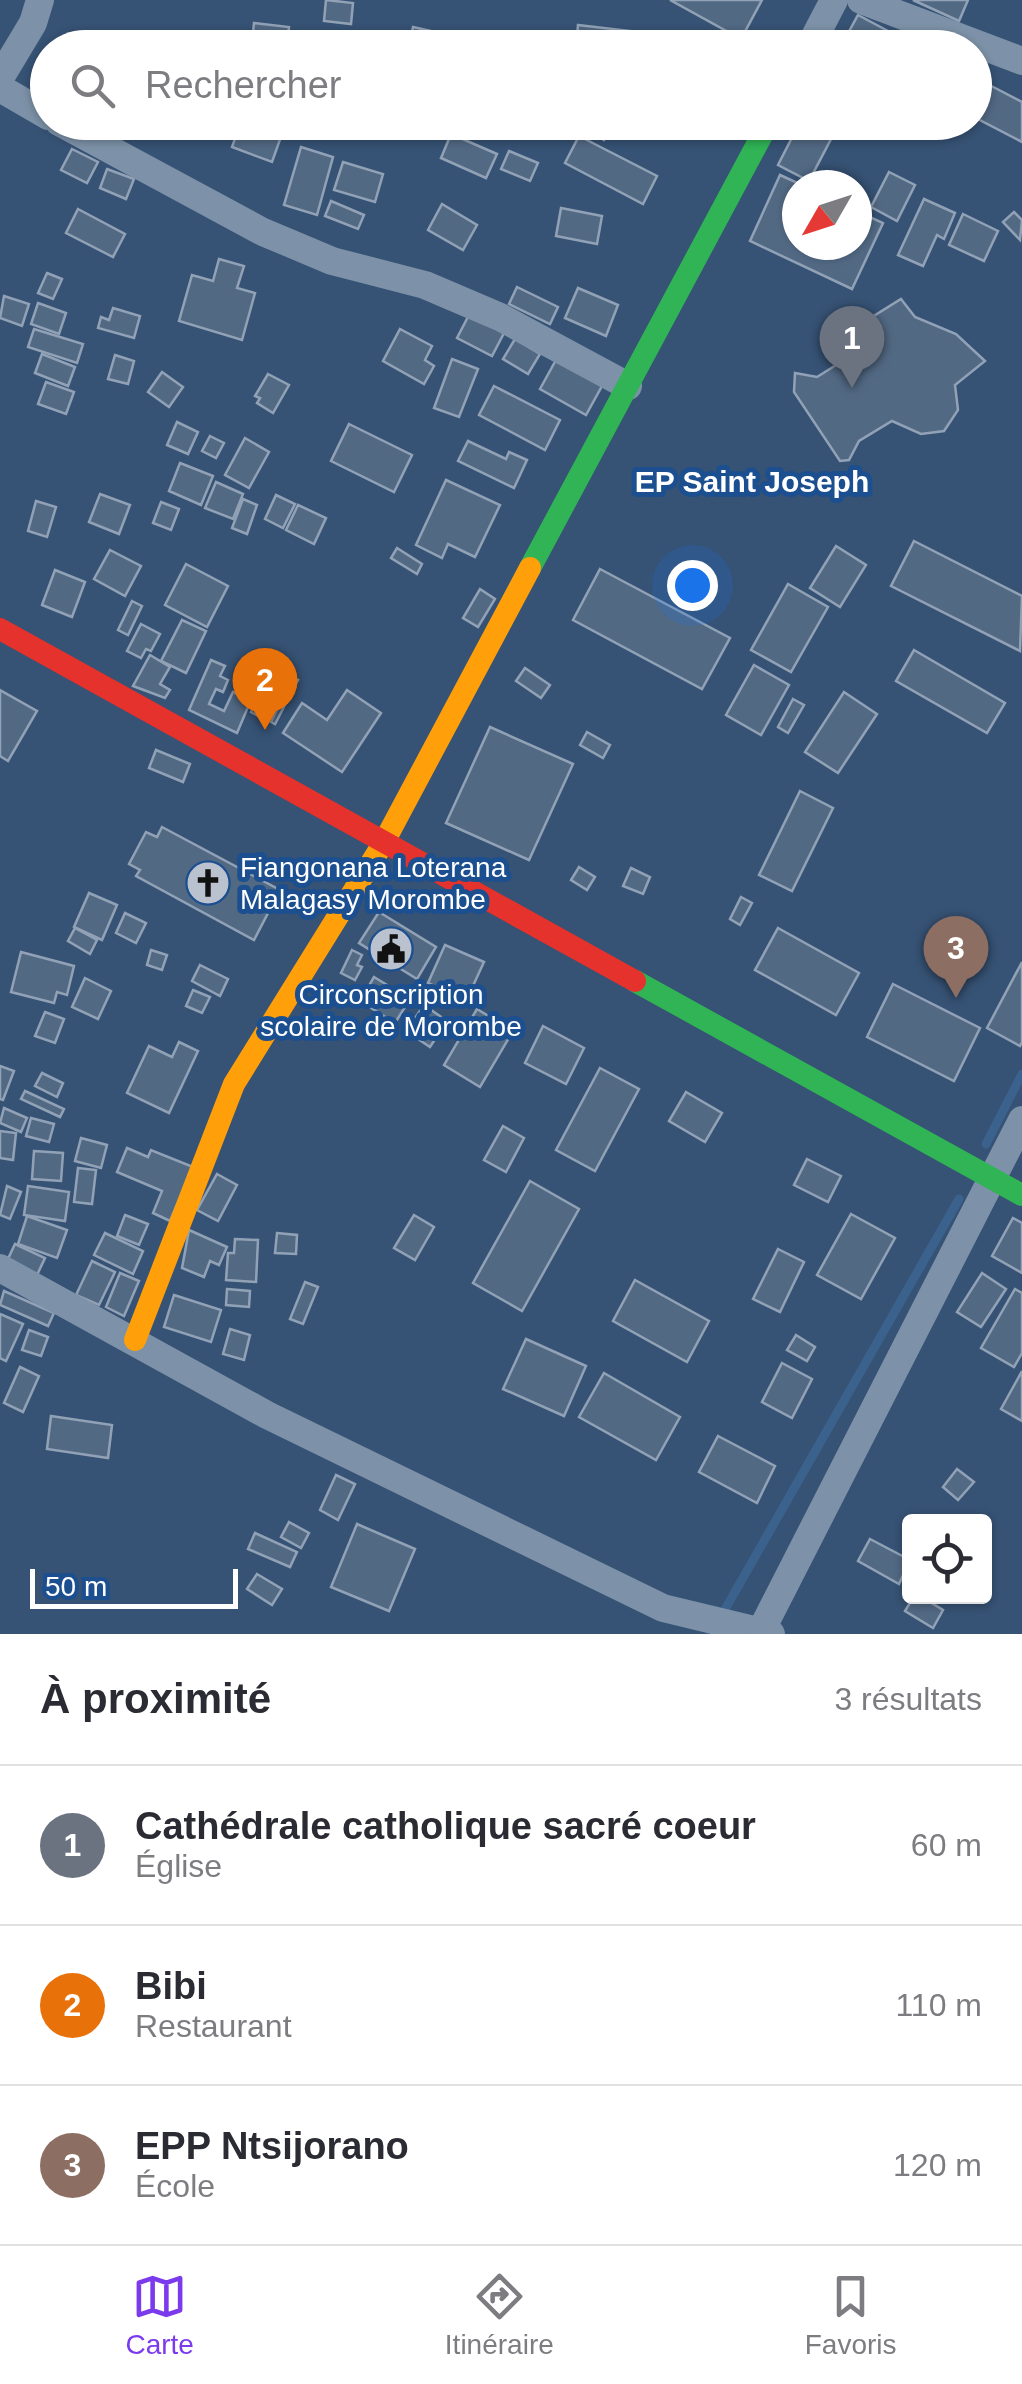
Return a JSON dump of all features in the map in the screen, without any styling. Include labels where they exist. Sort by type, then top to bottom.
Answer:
[{"type":"street","points":[[0,78],[33,22],[40,0]]},
{"type":"street","points":[[818,30],[834,0]]},
{"type":"street","points":[[861,0],[940,30]]},
{"type":"street","points":[[992,50],[1022,61]]},
{"type":"street","points":[[0,88],[30,106]]},
{"type":"street","points":[[92,140],[263,232],[332,261],[425,285],[500,317],[628,386]]},
{"type":"street","points":[[134,1340],[234,1084],[384,842],[759,140]]},
{"type":"street","points":[[0,629],[1022,1194]]},
{"type":"street","points":[[0,1268],[268,1416],[664,1608],[767,1632],[1022,1120]]},
{"type":"building","points":[[326,0],[353,3],[351,24],[324,21]]},
{"type":"building","points":[[670,0],[762,0],[746,30],[725,30]]},
{"type":"building","points":[[913,0],[968,0],[959,21]]},
{"type":"building","points":[[858,15],[886,30],[850,30]]},
{"type":"building","points":[[254,23],[289,27],[289,30],[253,30]]},
{"type":"building","points":[[578,25],[622,30],[578,30]]},
{"type":"building","points":[[992,86],[1022,102],[1022,142],[992,126]]},
{"type":"building","points":[[235,140],[280,140],[272,162],[232,147]]},
{"type":"building","points":[[448,140],[465,140],[497,154],[486,178],[441,158]]},
{"type":"building","points":[[577,140],[587,140],[657,176],[643,204],[565,163]]},
{"type":"building","points":[[791,140],[831,140],[815,170],[788,170],[778,165]]},
{"type":"building","points":[[301,147],[333,157],[317,215],[284,205]]},
{"type":"building","points":[[72,149],[98,162],[87,183],[61,170]]},
{"type":"building","points":[[509,151],[538,163],[530,181],[501,169]]},
{"type":"building","points":[[343,162],[383,174],[375,202],[334,190]]},
{"type":"building","points":[[107,169],[134,179],[126,199],[100,188]]},
{"type":"building","points":[[889,172],[915,185],[897,221],[872,205]]},
{"type":"building","points":[[780,175],[782,176],[782,256],[750,241]]},
{"type":"building","points":[[924,199],[955,213],[944,239],[937,235],[923,266],[898,255]]},
{"type":"building","points":[[331,201],[364,215],[358,229],[325,216]]},
{"type":"building","points":[[442,204],[477,225],[463,250],[428,230]]},
{"type":"building","points":[[561,208],[602,216],[597,244],[556,236]]},
{"type":"building","points":[[78,209],[125,234],[113,257],[66,233]]},
{"type":"building","points":[[1014,212],[1022,220],[1020,240],[1003,222]]},
{"type":"building","points":[[963,214],[998,231],[984,261],[949,245]]},
{"type":"building","points":[[872,218],[883,223],[872,246]]},
{"type":"building","points":[[219,259],[244,266],[237,288],[255,293],[242,340],[179,321],[192,275],[213,281]]},
{"type":"building","points":[[790,260],[866,260],[852,289]]},
{"type":"building","points":[[47,273],[62,279],[53,299],[38,293]]},
{"type":"building","points":[[517,287],[558,307],[550,324],[509,304]]},
{"type":"building","points":[[578,288],[618,305],[606,336],[565,318]]},
{"type":"building","points":[[4,296],[29,304],[22,326],[0,318]]},
{"type":"building","points":[[901,299],[915,317],[956,334],[985,361],[955,385],[958,410],[944,431],[921,434],[892,421],[859,441],[849,460],[840,461],[794,392],[795,373],[817,377],[879,338],[869,319]]},
{"type":"building","points":[[38,303],[66,313],[59,334],[31,324]]},
{"type":"building","points":[[113,308],[140,316],[134,338],[98,328],[101,317],[109,320]]},
{"type":"building","points":[[469,315],[504,333],[492,356],[457,338]]},
{"type":"building","points":[[34,329],[83,344],[77,363],[28,347]]},
{"type":"building","points":[[400,329],[432,346],[425,360],[434,366],[424,384],[383,361]]},
{"type":"building","points":[[515,339],[540,354],[528,374],[503,359]]},
{"type":"building","points":[[42,354],[75,367],[68,386],[35,373]]},
{"type":"building","points":[[115,355],[134,361],[128,384],[108,379]]},
{"type":"building","points":[[452,359],[478,369],[459,417],[434,408]]},
{"type":"building","points":[[556,360],[602,386],[586,415],[540,389]]},
{"type":"building","points":[[162,372],[183,387],[169,407],[148,392]]},
{"type":"building","points":[[268,374],[289,385],[273,413],[257,403],[260,398],[255,396]]},
{"type":"building","points":[[46,382],[74,392],[66,414],[38,404]]},
{"type":"building","points":[[494,386],[560,420],[545,450],[479,415]]},
{"type":"building","points":[[177,422],[198,432],[188,454],[167,445]]},
{"type":"building","points":[[349,424],[412,455],[394,492],[331,461]]},
{"type":"building","points":[[210,436],[224,443],[216,458],[202,451]]},
{"type":"building","points":[[245,438],[269,452],[249,488],[225,475]]},
{"type":"building","points":[[468,441],[506,459],[509,452],[527,460],[514,488],[458,461]]},
{"type":"building","points":[[180,463],[213,476],[201,505],[169,491]]},
{"type":"building","points":[[446,480],[500,505],[475,557],[448,544],[442,558],[416,545]]},
{"type":"building","points":[[216,482],[243,494],[233,519],[205,508]]},
{"type":"building","points":[[100,494],[130,505],[119,534],[89,522]]},
{"type":"building","points":[[276,495],[295,504],[283,528],[265,519]]},
{"type":"building","points":[[243,499],[257,505],[247,534],[232,528]]},
{"type":"building","points":[[36,501],[56,507],[47,537],[28,531]]},
{"type":"building","points":[[161,502],[179,509],[171,530],[153,523]]},
{"type":"building","points":[[298,505],[326,518],[314,544],[286,530]]},
{"type":"building","points":[[914,541],[1022,596],[1020,651],[891,586]]},
{"type":"building","points":[[836,546],[866,565],[840,607],[810,588]]},
{"type":"building","points":[[397,548],[422,564],[417,574],[391,558]]},
{"type":"building","points":[[110,550],[141,566],[125,596],[94,579]]},
{"type":"building","points":[[186,564],[228,586],[207,627],[165,605]]},
{"type":"building","points":[[600,569],[730,638],[702,689],[573,620]]},
{"type":"building","points":[[55,570],[85,582],[72,617],[42,605]]},
{"type":"building","points":[[788,584],[828,607],[791,672],[751,650]]},
{"type":"building","points":[[480,589],[495,599],[478,627],[463,618]]},
{"type":"building","points":[[132,601],[142,606],[128,635],[118,630]]},
{"type":"building","points":[[182,620],[206,631],[186,673],[161,661]]},
{"type":"building","points":[[141,624],[160,634],[151,651],[146,649],[141,658],[127,651]]},
{"type":"building","points":[[914,650],[1005,703],[987,733],[896,681]]},
{"type":"building","points":[[150,655],[170,667],[160,684],[170,690],[165,698],[133,686]]},
{"type":"building","points":[[211,660],[225,666],[220,676],[228,680],[223,692],[216,689],[209,704],[224,711],[233,692],[251,700],[237,733],[189,710]]},
{"type":"building","points":[[754,665],[789,685],[761,735],[726,715]]},
{"type":"building","points":[[275,667],[291,675],[267,721],[251,712]]},
{"type":"building","points":[[525,668],[550,685],[541,698],[516,681]]},
{"type":"building","points":[[293,678],[298,680],[275,724],[271,722]]},
{"type":"building","points":[[0,690],[37,711],[8,761],[0,756]]},
{"type":"building","points":[[347,690],[381,713],[342,772],[283,733],[302,703],[327,720]]},
{"type":"building","points":[[844,692],[877,714],[838,773],[805,752]]},
{"type":"building","points":[[793,699],[804,705],[788,733],[778,727]]},
{"type":"building","points":[[490,727],[573,764],[529,860],[446,823]]},
{"type":"building","points":[[587,732],[610,745],[603,758],[580,745]]},
{"type":"building","points":[[156,750],[190,764],[183,782],[149,768]]},
{"type":"building","points":[[800,791],[833,808],[792,891],[759,875]]},
{"type":"building","name":"Fiangonana Loterana Malagasy Morombe","points":[[162,827],[280,890],[254,940],[136,876],[140,870],[129,864],[146,832],[157,837]]},
{"type":"building","points":[[579,867],[595,877],[587,890],[571,880]]},
{"type":"building","points":[[631,868],[650,877],[643,894],[623,886]]},
{"type":"building","points":[[89,893],[117,905],[102,940],[74,927]]},
{"type":"building","points":[[741,897],[752,903],[740,925],[730,919]]},
{"type":"building","points":[[379,912],[436,947],[417,979],[359,943]]},
{"type":"building","points":[[125,913],[146,923],[136,943],[116,933]]},
{"type":"building","points":[[75,928],[97,940],[90,954],[68,941]]},
{"type":"building","points":[[778,928],[859,973],[836,1015],[755,970]]},
{"type":"building","points":[[445,945],[484,962],[466,1001],[428,983]]},
{"type":"building","points":[[151,950],[167,955],[162,970],[147,965]]},
{"type":"building","points":[[352,950],[362,955],[357,965],[362,967],[355,980],[341,973]]},
{"type":"building","points":[[21,952],[74,966],[67,995],[57,992],[54,1003],[11,992]]},
{"type":"building","points":[[1022,962],[1022,1042],[1020,1046],[987,1028]]},
{"type":"building","points":[[200,965],[228,979],[220,996],[192,981]]},
{"type":"building","points":[[374,977],[410,999],[395,1023],[360,1001]]},
{"type":"building","points":[[85,978],[111,991],[98,1019],[72,1007]]},
{"type":"building","points":[[893,984],[980,1028],[954,1081],[867,1037]]},
{"type":"building","points":[[193,990],[210,997],[202,1013],[186,1006]]},
{"type":"building","points":[[424,1005],[447,1021],[430,1047],[406,1031]]},
{"type":"building","points":[[477,1009],[513,1031],[480,1087],[444,1065]]},
{"type":"building","points":[[45,1012],[64,1019],[55,1043],[35,1036]]},
{"type":"building","points":[[543,1026],[584,1048],[566,1084],[525,1063]]},
{"type":"building","points":[[179,1042],[198,1051],[169,1113],[127,1093],[149,1046],[172,1057]]},
{"type":"building","points":[[0,1066],[14,1071],[3,1100],[0,1099]]},
{"type":"building","points":[[600,1068],[639,1089],[595,1171],[556,1150]]},
{"type":"building","points":[[42,1073],[63,1083],[57,1097],[35,1086]]},
{"type":"building","points":[[25,1091],[64,1109],[60,1117],[21,1099]]},
{"type":"building","points":[[686,1092],[722,1113],[705,1142],[669,1121]]},
{"type":"building","points":[[4,1108],[27,1118],[21,1132],[0,1123]]},
{"type":"building","points":[[31,1118],[54,1124],[49,1142],[26,1136]]},
{"type":"building","points":[[503,1126],[524,1138],[506,1172],[484,1160]]},
{"type":"building","points":[[0,1131],[16,1133],[13,1160],[0,1158]]},
{"type":"building","points":[[81,1138],[107,1145],[101,1168],[75,1161]]},
{"type":"building","points":[[127,1148],[148,1157],[151,1150],[193,1167],[170,1221],[153,1213],[162,1191],[117,1172]]},
{"type":"building","points":[[34,1151],[63,1153],[61,1181],[32,1179]]},
{"type":"building","points":[[807,1159],[841,1176],[828,1202],[794,1185]]},
{"type":"building","points":[[78,1168],[96,1170],[92,1204],[74,1202]]},
{"type":"building","points":[[217,1174],[237,1185],[218,1221],[197,1210]]},
{"type":"building","points":[[530,1181],[579,1209],[522,1311],[473,1283]]},
{"type":"building","points":[[7,1186],[21,1192],[10,1219],[0,1215]]},
{"type":"building","points":[[28,1186],[69,1192],[65,1221],[24,1215]]},
{"type":"building","points":[[851,1214],[895,1238],[861,1299],[817,1275]]},
{"type":"building","points":[[125,1215],[148,1224],[139,1245],[117,1236]]},
{"type":"building","points":[[414,1215],[434,1227],[415,1260],[394,1248]]},
{"type":"building","points":[[27,1216],[67,1230],[57,1258],[18,1244]]},
{"type":"building","points":[[1013,1218],[1022,1223],[1022,1273],[992,1256]]},
{"type":"building","points":[[189,1230],[227,1247],[219,1265],[210,1261],[204,1277],[182,1268]]},
{"type":"building","points":[[105,1233],[143,1251],[133,1274],[94,1255]]},
{"type":"building","points":[[277,1233],[297,1235],[296,1254],[275,1253]]},
{"type":"building","points":[[235,1239],[258,1240],[256,1282],[226,1280],[228,1253],[234,1253]]},
{"type":"building","points":[[15,1244],[45,1258],[37,1275],[7,1261]]},
{"type":"building","points":[[778,1249],[804,1262],[780,1312],[753,1299]]},
{"type":"building","points":[[92,1261],[115,1272],[99,1305],[76,1295]]},
{"type":"building","points":[[120,1273],[139,1281],[124,1316],[106,1307]]},
{"type":"building","points":[[982,1273],[1006,1289],[981,1327],[957,1312]]},
{"type":"building","points":[[635,1280],[709,1321],[687,1362],[613,1321]]},
{"type":"building","points":[[305,1282],[318,1287],[303,1324],[290,1319]]},
{"type":"building","points":[[227,1289],[250,1291],[249,1307],[226,1305]]},
{"type":"building","points":[[1015,1289],[1022,1293],[1022,1353],[1014,1367],[981,1348]]},
{"type":"building","points":[[4,1291],[54,1313],[48,1326],[0,1305]]},
{"type":"building","points":[[174,1295],[221,1310],[211,1342],[164,1327]]},
{"type":"building","points":[[0,1314],[23,1324],[6,1361],[0,1358]]},
{"type":"building","points":[[230,1329],[250,1335],[244,1360],[223,1354]]},
{"type":"building","points":[[29,1330],[48,1337],[41,1356],[22,1350]]},
{"type":"building","points":[[796,1335],[815,1347],[807,1361],[787,1350]]},
{"type":"building","points":[[526,1339],[586,1366],[564,1416],[503,1389]]},
{"type":"building","points":[[782,1363],[812,1379],[792,1418],[762,1402]]},
{"type":"building","points":[[20,1367],[39,1376],[23,1412],[4,1403]]},
{"type":"building","points":[[1022,1371],[1022,1421],[1001,1409]]},
{"type":"building","points":[[604,1373],[680,1417],[656,1460],[579,1417]]},
{"type":"building","points":[[51,1416],[112,1425],[108,1458],[47,1449]]},
{"type":"building","points":[[718,1436],[775,1466],[757,1503],[699,1472]]},
{"type":"building","points":[[957,1469],[974,1482],[958,1500],[943,1487]]},
{"type":"building","points":[[336,1475],[355,1484],[338,1520],[320,1510]]},
{"type":"building","points":[[289,1522],[309,1533],[301,1548],[281,1537]]},
{"type":"building","points":[[357,1524],[415,1549],[389,1611],[331,1587]]},
{"type":"building","points":[[255,1533],[297,1552],[290,1567],[248,1549]]},
{"type":"building","points":[[870,1539],[902,1556],[899,1584],[858,1561]]},
{"type":"building","points":[[257,1574],[282,1589],[272,1605],[247,1589]]},
{"type":"building","points":[[909,1604],[933,1604],[943,1610],[933,1628],[905,1611]]},
{"type":"waterway","points":[[986,1144],[1022,1074]]},
{"type":"waterway","points":[[711,1634],[959,1199]]},
{"type":"traffic: fast","points":[[530,568],[759,140]]},
{"type":"traffic: fast","points":[[635,981],[1022,1195]]},
{"type":"traffic: slow","points":[[135,1340],[234,1084],[384,842],[530,568]]},
{"type":"traffic: jam","points":[[0,629],[635,981]]},
{"type":"place","name":"Cathédrale catholique sacré coeur","points":[[852,388]]},
{"type":"place","name":"Bibi","points":[[265,730]]},
{"type":"place","name":"Fiangonana Loterana Malagasy Morombe","points":[[208,883]]},
{"type":"place","name":"Circonscription scolaire de Morombe","points":[[391,949]]},
{"type":"place","name":"EPP Ntsijorano","points":[[956,998]]},
{"type":"district","name":"EP Saint Joseph","points":[[752,481]]}]
